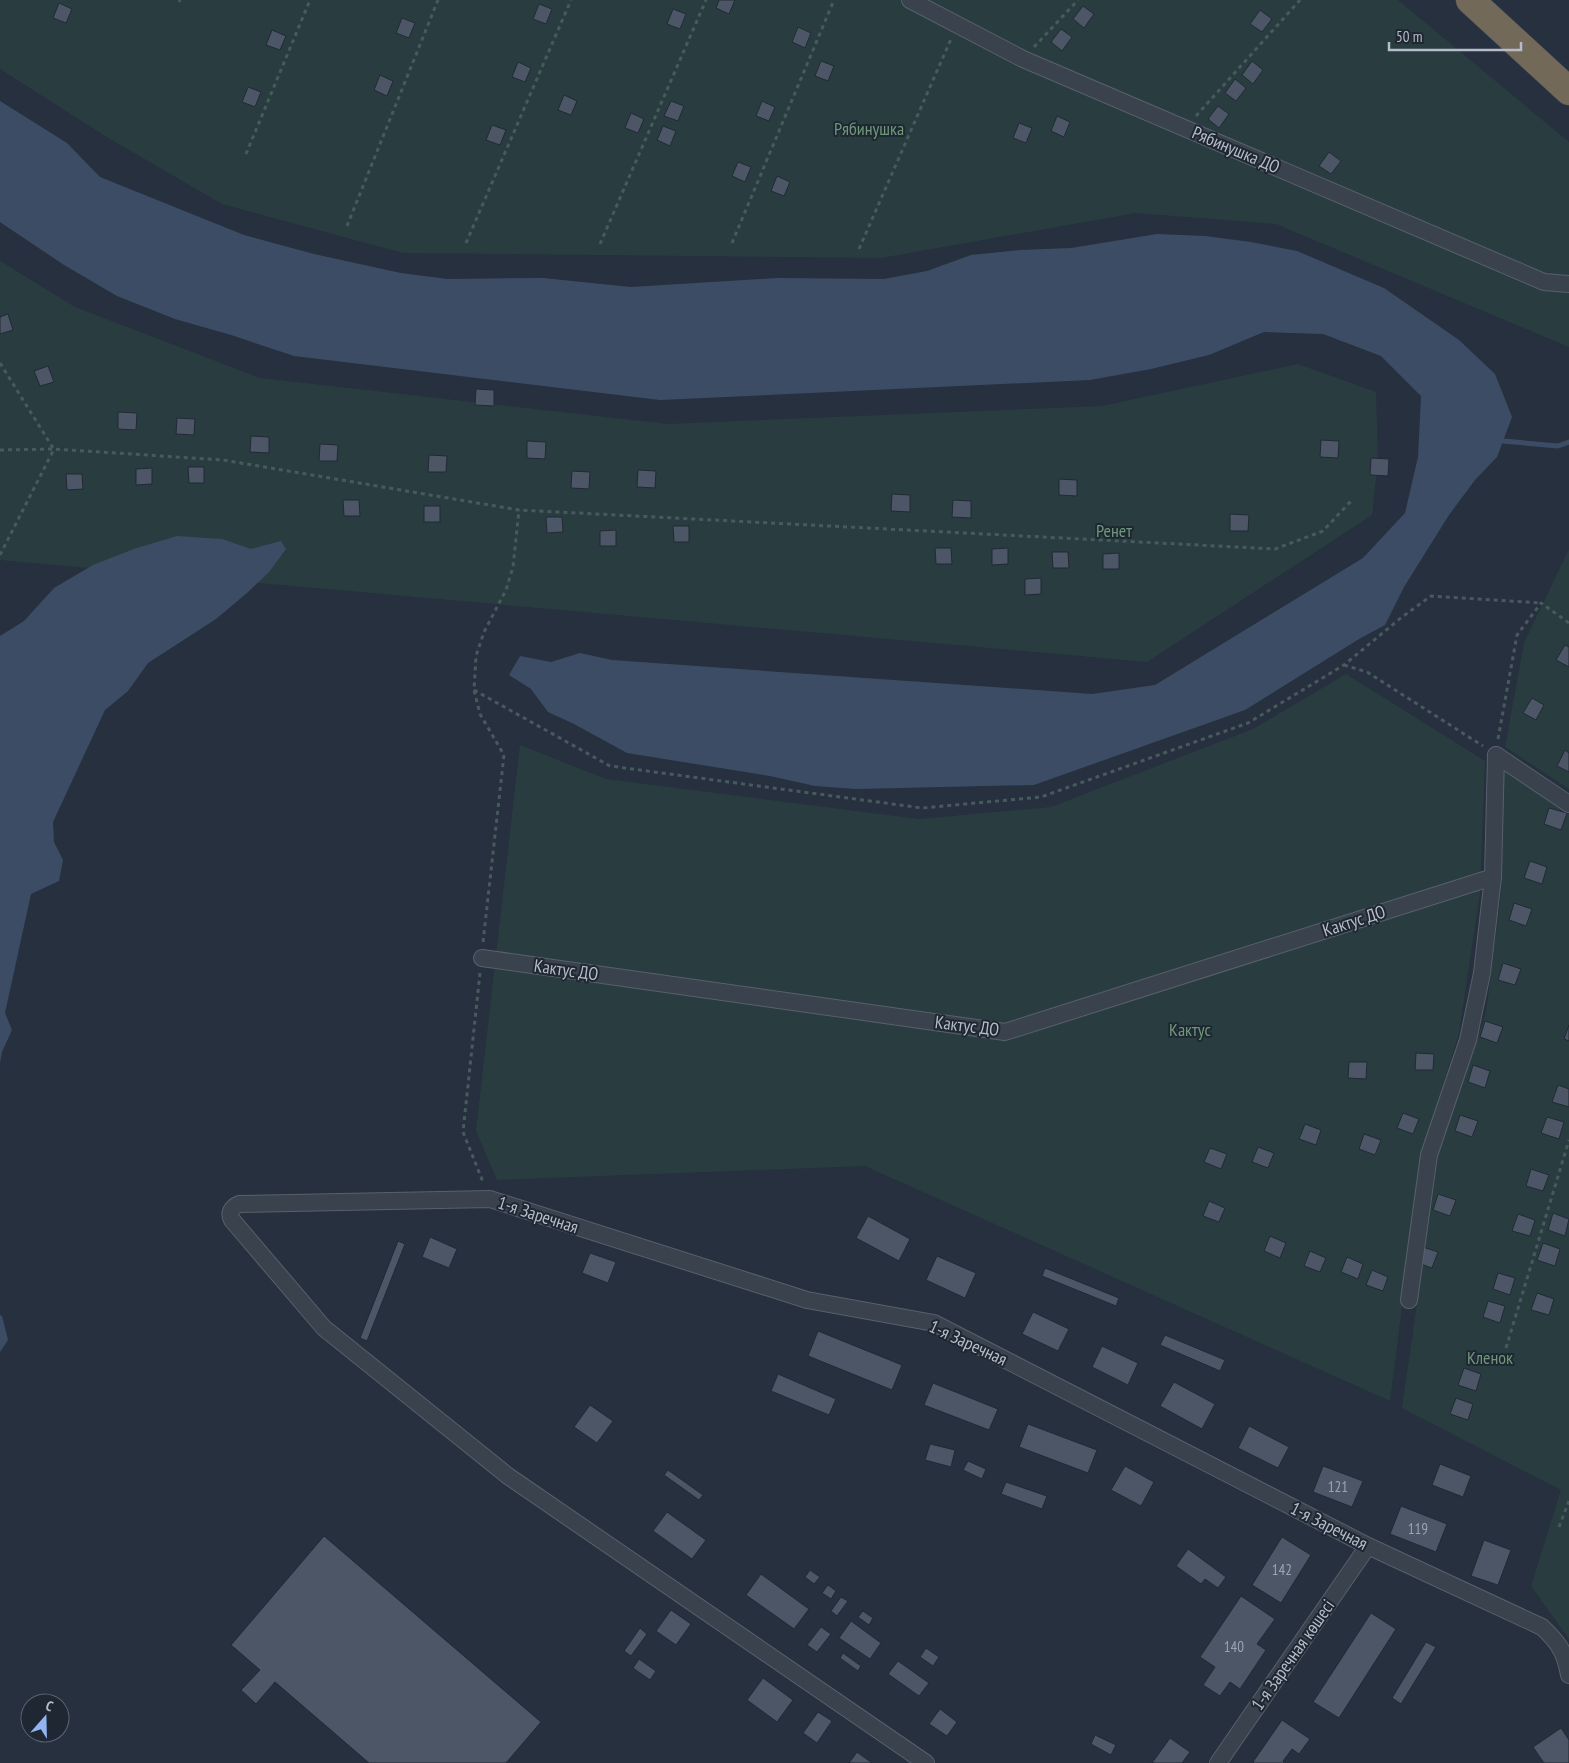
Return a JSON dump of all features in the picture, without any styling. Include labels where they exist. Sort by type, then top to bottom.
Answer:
[{"type":"highway","points":[[1470,0],[1569,91]]},
{"type":"street","name":"Рябинушка ДО","points":[[910,0],[1023,59],[1544,282],[1569,284]]},
{"type":"street","points":[[1496,754],[1569,804]]},
{"type":"street","points":[[1409,1300],[1429,1155],[1468,1040],[1482,973],[1492,876],[1496,754]]},
{"type":"street","name":"Кактус ДО","points":[[482,958],[1005,1032],[1492,876]]},
{"type":"street","name":"1-я Заречная","points":[[926,1763],[508,1476],[324,1328],[230,1216],[234,1206],[239,1204],[490,1199],[807,1300],[934,1324],[1368,1546],[1542,1627],[1562,1648],[1569,1675]]},
{"type":"street","name":"1-я Заречная көшесі","points":[[1218,1763],[1368,1546]]},
{"type":"path","points":[[246,154],[310,0]]},
{"type":"path","points":[[347,226],[438,0]]},
{"type":"path","points":[[466,243],[571,0]]},
{"type":"path","points":[[600,244],[706,0]]},
{"type":"path","points":[[732,243],[834,0]]},
{"type":"path","points":[[1023,59],[1078,0]]},
{"type":"path","points":[[1187,129],[1201,110],[1300,0]]},
{"type":"path","points":[[859,249],[957,24]]},
{"type":"path","points":[[0,363],[54,449]]},
{"type":"path","points":[[0,555],[54,449]]},
{"type":"path","points":[[0,450],[54,449],[223,460],[519,510],[1275,549],[1323,531],[1351,501]]},
{"type":"path","points":[[490,1199],[463,1132],[504,755],[480,714],[474,690],[476,656],[484,632],[506,590],[513,567],[519,510]]},
{"type":"path","points":[[474,690],[610,766],[922,808],[1042,797],[1248,723],[1344,666],[1402,617],[1431,596],[1541,603],[1569,623]]},
{"type":"path","points":[[1344,666],[1367,672],[1496,754],[1517,635],[1541,603]]},
{"type":"path","points":[[1506,1348],[1569,1140]]},
{"type":"path","points":[[1559,1527],[1569,1501]]},
{"type":"green space","name":"Рябинушка","points":[[0,0],[1398,0],[1569,142],[1569,347],[1276,224],[1136,213],[881,258],[403,253],[222,204],[110,139],[0,69]]},
{"type":"green space","name":"Ренет","points":[[0,261],[75,307],[260,378],[668,424],[1102,406],[1298,364],[1376,392],[1378,460],[1372,515],[1147,662],[0,560]]},
{"type":"green space","points":[[1569,549],[1569,789],[1505,747],[1524,643]]},
{"type":"green space","name":"Кактус","points":[[1346,674],[1485,761],[1480,893],[1459,1033],[1421,1156],[1390,1401],[865,1166],[497,1180],[476,1131],[520,745],[606,779],[919,819],[1051,807],[1253,729]]},
{"type":"green space","name":"Кленок","points":[[1504,771],[1569,814],[1569,1639],[1531,1586],[1561,1490],[1402,1408],[1439,1152],[1486,1013],[1501,894]]},
{"type":"water","points":[[0,101],[67,143],[100,177],[244,235],[314,254],[401,273],[447,279],[543,278],[631,287],[777,278],[884,279],[927,271],[971,255],[1020,250],[1071,248],[1157,234],[1205,236],[1297,251],[1384,288],[1459,340],[1495,374],[1512,417],[1497,457],[1475,480],[1449,515],[1404,587],[1385,625],[1359,639],[1245,710],[1034,785],[856,789],[815,786],[770,776],[627,753],[548,712],[531,689],[509,675],[520,656],[551,662],[580,653],[612,660],[1092,694],[1155,685],[1363,558],[1405,513],[1418,457],[1421,396],[1381,356],[1323,334],[1264,332],[1209,355],[1151,369],[1090,380],[660,400],[294,356],[175,319],[117,296],[64,265],[0,222]]},
{"type":"water","points":[[177,536],[222,539],[251,549],[281,541],[286,549],[269,572],[247,593],[216,619],[148,663],[128,691],[105,710],[53,822],[54,842],[63,860],[59,881],[31,894],[5,1013],[12,1030],[2,1052],[0,1063],[0,636],[24,621],[54,588],[93,565],[134,549]]},
{"type":"water","points":[[0,1315],[2,1316],[8,1340],[0,1352]]},
{"type":"building","points":[[719,0],[735,0],[729,14],[716,8]]},
{"type":"building","points":[[59,3],[72,9],[66,23],[53,18]]},
{"type":"building","points":[[539,4],[552,9],[546,24],[533,19]]},
{"type":"building","points":[[1083,6],[1094,14],[1084,28],[1073,19]]},
{"type":"building","points":[[673,9],[686,14],[680,29],[667,24]]},
{"type":"building","points":[[1260,10],[1272,19],[1262,32],[1250,24]]},
{"type":"building","points":[[402,18],[415,23],[409,38],[396,33]]},
{"type":"building","points":[[798,27],[811,33],[805,48],[792,42]]},
{"type":"building","points":[[1061,29],[1072,37],[1062,51],[1051,42]]},
{"type":"building","points":[[272,30],[286,36],[280,50],[266,45]]},
{"type":"building","points":[[821,61],[834,66],[828,81],[815,76]]},
{"type":"building","points":[[1252,61],[1263,70],[1253,84],[1242,75]]},
{"type":"building","points":[[518,62],[531,68],[525,82],[512,77]]},
{"type":"building","points":[[380,75],[393,81],[387,96],[374,90]]},
{"type":"building","points":[[1235,79],[1246,88],[1236,101],[1225,93]]},
{"type":"building","points":[[248,87],[261,92],[255,107],[242,102]]},
{"type":"building","points":[[564,95],[577,101],[571,115],[558,110]]},
{"type":"building","points":[[671,101],[684,106],[678,121],[664,116]]},
{"type":"building","points":[[762,101],[775,107],[769,121],[756,116]]},
{"type":"building","points":[[1218,106],[1229,114],[1219,128],[1208,119]]},
{"type":"building","points":[[631,113],[644,119],[638,133],[625,128]]},
{"type":"building","points":[[1057,116],[1070,122],[1064,137],[1051,131]]},
{"type":"building","points":[[1019,123],[1032,128],[1026,143],[1013,138]]},
{"type":"building","points":[[492,125],[506,130],[500,145],[486,140]]},
{"type":"building","points":[[663,126],[676,131],[670,146],[657,140]]},
{"type":"building","points":[[1329,152],[1341,161],[1331,174],[1319,166]]},
{"type":"building","points":[[738,162],[751,167],[745,182],[732,176]]},
{"type":"building","points":[[777,176],[790,182],[784,196],[771,191]]},
{"type":"building","points":[[8,314],[13,330],[0,334],[0,317]]},
{"type":"building","points":[[48,366],[54,382],[40,386],[34,371]]},
{"type":"building","points":[[476,389],[494,390],[494,406],[475,405]]},
{"type":"building","points":[[118,412],[137,413],[136,430],[118,429]]},
{"type":"building","points":[[177,418],[195,419],[194,435],[176,434]]},
{"type":"building","points":[[251,436],[269,437],[269,453],[250,452]]},
{"type":"building","points":[[1321,440],[1339,441],[1338,458],[1320,457]]},
{"type":"building","points":[[527,441],[546,442],[545,459],[527,458]]},
{"type":"building","points":[[320,444],[338,445],[337,461],[319,461]]},
{"type":"building","points":[[429,455],[447,456],[446,472],[428,472]]},
{"type":"building","points":[[1371,458],[1389,459],[1388,476],[1370,475]]},
{"type":"building","points":[[188,467],[204,467],[204,483],[189,483]]},
{"type":"building","points":[[152,468],[152,484],[136,485],[136,469]]},
{"type":"building","points":[[638,470],[656,471],[655,488],[637,487]]},
{"type":"building","points":[[572,471],[590,472],[589,489],[571,488]]},
{"type":"building","points":[[66,474],[82,474],[83,489],[67,490]]},
{"type":"building","points":[[1059,479],[1077,480],[1077,496],[1059,495]]},
{"type":"building","points":[[892,494],[910,495],[910,512],[891,511]]},
{"type":"building","points":[[343,500],[359,500],[360,516],[344,516]]},
{"type":"building","points":[[953,500],[971,501],[971,518],[952,517]]},
{"type":"building","points":[[424,506],[440,506],[440,522],[424,522]]},
{"type":"building","points":[[1230,514],[1249,515],[1248,531],[1230,531]]},
{"type":"building","points":[[546,517],[562,517],[563,532],[547,533]]},
{"type":"building","points":[[673,526],[689,526],[689,542],[674,542]]},
{"type":"building","points":[[616,530],[616,546],[600,546],[600,531]]},
{"type":"building","points":[[935,548],[951,548],[952,564],[936,564]]},
{"type":"building","points":[[1008,548],[1008,564],[992,565],[992,549]]},
{"type":"building","points":[[1052,552],[1068,552],[1069,568],[1053,568]]},
{"type":"building","points":[[1119,553],[1119,569],[1103,569],[1103,554]]},
{"type":"building","points":[[1041,578],[1041,594],[1025,595],[1025,579]]},
{"type":"building","points":[[1565,645],[1569,647],[1569,667],[1556,660]]},
{"type":"building","points":[[1532,698],[1544,705],[1536,720],[1523,713]]},
{"type":"building","points":[[1565,750],[1569,753],[1569,772],[1557,766]]},
{"type":"building","points":[[1549,808],[1567,813],[1561,830],[1544,824]]},
{"type":"building","points":[[1530,861],[1547,867],[1542,884],[1524,878]]},
{"type":"building","points":[[1514,903],[1532,909],[1526,926],[1509,920]]},
{"type":"building","points":[[1503,963],[1521,969],[1515,985],[1498,980]]},
{"type":"building","points":[[1485,1021],[1503,1027],[1497,1043],[1480,1037]]},
{"type":"building","points":[[1569,1025],[1569,1041],[1564,1039]]},
{"type":"building","points":[[1416,1053],[1434,1054],[1433,1070],[1415,1070]]},
{"type":"building","points":[[1349,1062],[1367,1062],[1366,1079],[1348,1078]]},
{"type":"building","points":[[1473,1065],[1490,1071],[1485,1088],[1468,1082]]},
{"type":"building","points":[[1558,1085],[1569,1089],[1569,1107],[1552,1102]]},
{"type":"building","points":[[1403,1113],[1419,1119],[1413,1134],[1397,1128]]},
{"type":"building","points":[[1460,1115],[1478,1121],[1472,1137],[1455,1131]]},
{"type":"building","points":[[1547,1117],[1564,1122],[1559,1139],[1541,1133]]},
{"type":"building","points":[[1305,1124],[1321,1130],[1316,1145],[1299,1139]]},
{"type":"building","points":[[1364,1134],[1381,1140],[1375,1155],[1359,1149]]},
{"type":"building","points":[[1258,1147],[1274,1153],[1268,1168],[1252,1162]]},
{"type":"building","points":[[1210,1148],[1227,1154],[1221,1169],[1204,1162]]},
{"type":"building","points":[[1531,1169],[1549,1175],[1543,1191],[1526,1186]]},
{"type":"building","points":[[1438,1194],[1456,1200],[1450,1216],[1433,1210]]},
{"type":"building","points":[[1209,1201],[1225,1208],[1219,1222],[1203,1216]]},
{"type":"building","points":[[1553,1213],[1569,1219],[1565,1236],[1548,1230]]},
{"type":"building","points":[[1518,1214],[1535,1220],[1530,1236],[1512,1231]]},
{"type":"building","points":[[868,1216],[910,1239],[899,1261],[856,1238]]},
{"type":"building","points":[[1270,1236],[1286,1243],[1280,1258],[1264,1251]]},
{"type":"building","points":[[430,1237],[457,1249],[449,1268],[422,1257]]},
{"type":"building","points":[[398,1241],[405,1244],[367,1341],[360,1338]]},
{"type":"building","points":[[1543,1243],[1560,1249],[1555,1266],[1537,1260]]},
{"type":"building","points":[[1420,1246],[1438,1252],[1432,1268],[1415,1262]]},
{"type":"building","points":[[1310,1251],[1326,1258],[1320,1272],[1304,1266]]},
{"type":"building","points":[[590,1253],[616,1262],[608,1283],[582,1273]]},
{"type":"building","points":[[937,1256],[976,1273],[965,1298],[926,1280]]},
{"type":"building","points":[[1347,1257],[1363,1264],[1358,1279],[1341,1272]]},
{"type":"building","points":[[1045,1268],[1119,1298],[1116,1306],[1042,1276]]},
{"type":"building","points":[[1372,1270],[1388,1277],[1383,1291],[1366,1285]]},
{"type":"building","points":[[1498,1273],[1515,1278],[1510,1295],[1493,1289]]},
{"type":"building","points":[[1537,1293],[1554,1299],[1549,1315],[1531,1310]]},
{"type":"building","points":[[1488,1301],[1505,1306],[1500,1323],[1483,1317]]},
{"type":"building","points":[[1033,1312],[1069,1329],[1058,1351],[1022,1334]]},
{"type":"building","points":[[818,1331],[902,1365],[892,1390],[808,1356]]},
{"type":"building","points":[[1165,1335],[1225,1360],[1220,1371],[1160,1345]]},
{"type":"building","points":[[1102,1346],[1138,1363],[1128,1385],[1092,1367]]},
{"type":"building","points":[[1464,1368],[1481,1374],[1476,1391],[1458,1385]]},
{"type":"building","points":[[778,1374],[836,1399],[829,1415],[771,1391]]},
{"type":"building","points":[[1174,1382],[1215,1404],[1202,1429],[1160,1406]]},
{"type":"building","points":[[933,1383],[998,1409],[989,1430],[924,1405]]},
{"type":"building","points":[[1456,1398],[1473,1404],[1468,1420],[1450,1414]]},
{"type":"building","points":[[590,1405],[613,1421],[597,1443],[574,1427]]},
{"type":"building","points":[[1028,1424],[1097,1450],[1088,1473],[1019,1447]]},
{"type":"building","points":[[1249,1426],[1289,1447],[1278,1468],[1238,1448]]},
{"type":"building","points":[[930,1444],[955,1450],[951,1467],[925,1460]]},
{"type":"building","points":[[968,1461],[986,1469],[982,1479],[963,1470]]},
{"type":"building","points":[[1440,1464],[1471,1476],[1463,1497],[1432,1485]]},
{"type":"building","points":[[1125,1466],[1154,1482],[1141,1506],[1111,1490]]},
{"type":"building","points":[[1323,1466],[1363,1481],[1352,1507],[1313,1492]]},
{"type":"building","points":[[668,1470],[703,1495],[699,1500],[664,1475]]},
{"type":"building","points":[[1006,1482],[1047,1496],[1042,1509],[1001,1494]]},
{"type":"building","points":[[1401,1506],[1447,1524],[1436,1552],[1390,1534]]},
{"type":"building","points":[[667,1512],[706,1540],[692,1559],[653,1531]]},
{"type":"building","points":[[324,1536],[541,1722],[506,1763],[369,1763],[275,1682],[256,1704],[241,1690],[260,1670],[231,1645]]},
{"type":"building","points":[[1282,1537],[1311,1555],[1281,1603],[1252,1585]]},
{"type":"building","points":[[1484,1540],[1511,1550],[1498,1585],[1471,1576]]},
{"type":"building","points":[[1188,1549],[1226,1577],[1218,1588],[1205,1579],[1201,1584],[1176,1566]]},
{"type":"building","points":[[810,1570],[820,1577],[814,1584],[805,1577]]},
{"type":"building","points":[[761,1574],[809,1609],[794,1629],[746,1595]]},
{"type":"building","points":[[828,1585],[836,1591],[831,1599],[822,1593]]},
{"type":"building","points":[[1241,1596],[1275,1619],[1257,1644],[1266,1650],[1240,1689],[1230,1682],[1220,1696],[1203,1685],[1215,1667],[1200,1657]]},
{"type":"building","points":[[841,1597],[848,1601],[837,1616],[831,1611]]},
{"type":"building","points":[[671,1610],[691,1624],[676,1645],[656,1631]]},
{"type":"building","points":[[863,1611],[873,1618],[869,1625],[858,1617]]},
{"type":"building","points":[[1371,1613],[1396,1629],[1339,1718],[1313,1702]]},
{"type":"building","points":[[851,1621],[881,1643],[870,1659],[839,1638]]},
{"type":"building","points":[[821,1627],[831,1634],[817,1652],[807,1645]]},
{"type":"building","points":[[640,1628],[647,1634],[631,1656],[624,1651]]},
{"type":"building","points":[[1426,1642],[1436,1647],[1401,1704],[1392,1698]]},
{"type":"building","points":[[926,1648],[939,1657],[933,1666],[920,1657]]},
{"type":"building","points":[[843,1653],[861,1666],[858,1671],[840,1658]]},
{"type":"building","points":[[639,1659],[656,1671],[650,1680],[633,1668]]},
{"type":"building","points":[[898,1661],[929,1683],[919,1696],[888,1674]]},
{"type":"building","points":[[763,1678],[793,1700],[777,1722],[747,1700]]},
{"type":"building","points":[[940,1709],[957,1722],[947,1736],[929,1724]]},
{"type":"building","points":[[818,1712],[832,1721],[817,1743],[803,1733]]},
{"type":"building","points":[[1282,1720],[1310,1739],[1299,1754],[1292,1749],[1283,1761],[1285,1763],[1254,1763],[1253,1762]]},
{"type":"building","points":[[1561,1728],[1569,1740],[1569,1763],[1544,1763],[1533,1747]]},
{"type":"building","points":[[1095,1735],[1116,1745],[1111,1755],[1091,1744]]},
{"type":"building","points":[[1170,1738],[1190,1752],[1182,1763],[1152,1763]]},
{"type":"building","points":[[857,1752],[872,1763],[849,1763]]},
{"type":"waterway","points":[[1503,441],[1558,446],[1569,442]]}]
